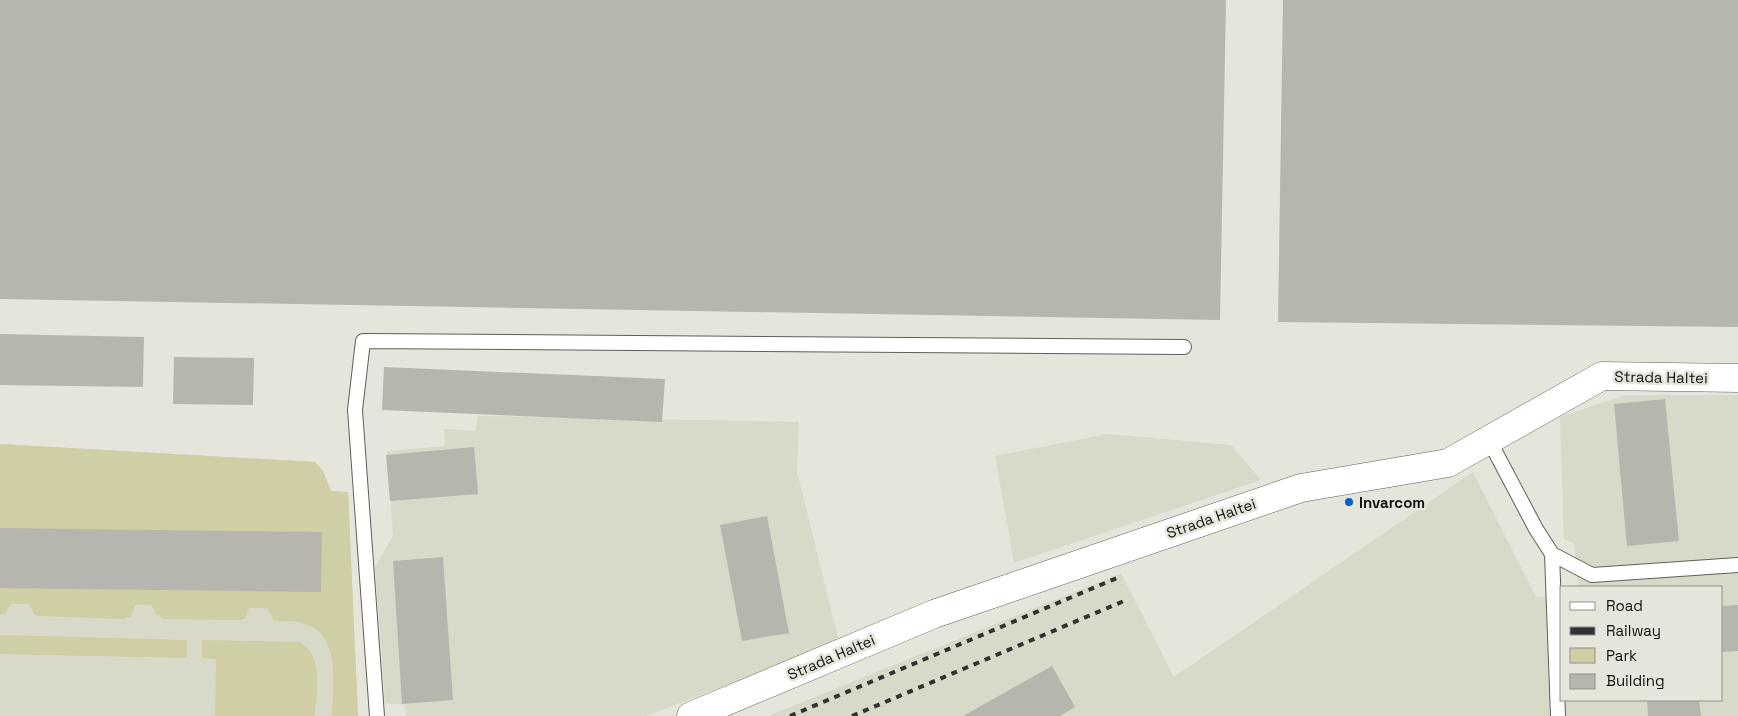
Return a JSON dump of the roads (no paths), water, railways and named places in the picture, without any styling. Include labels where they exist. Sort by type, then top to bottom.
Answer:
[{"type":"street","name":"Strada Haltei","points":[[691,716],[925,618],[1301,488],[1448,463],[1602,376],[1738,378]]},
{"type":"lane","points":[[377,716],[355,410],[363,341],[1184,347]]},
{"type":"lane","points":[[1489,440],[1536,529],[1552,554],[1592,575],[1738,565]]},
{"type":"lane","points":[[1552,554],[1558,716]]},
{"type":"railway","points":[[790,716],[1117,578]]},
{"type":"railway","points":[[852,716],[1124,601]]},
{"type":"place","name":"Invarcom","points":[[1349,502]]}]
